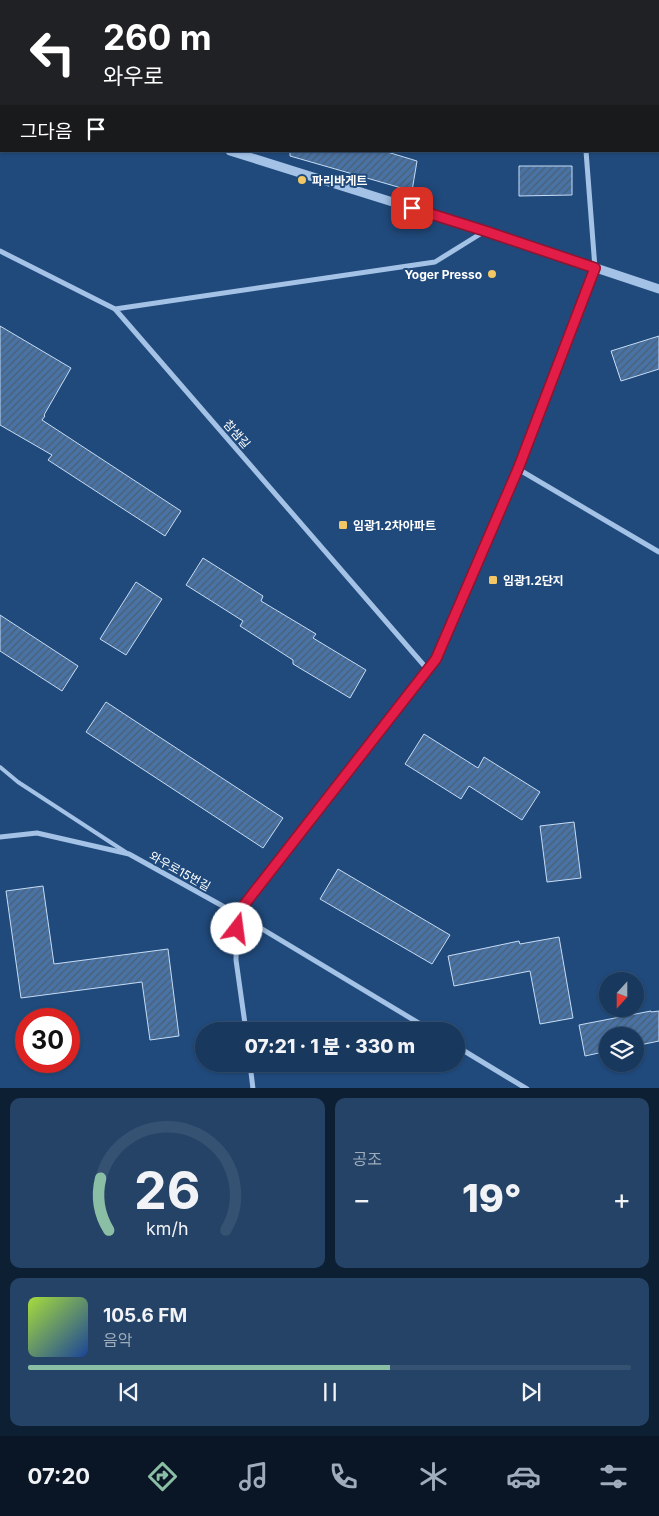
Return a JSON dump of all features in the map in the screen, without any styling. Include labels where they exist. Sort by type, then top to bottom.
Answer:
[{"type":"street","points":[[233,152],[485,231],[659,289]]},
{"type":"street","points":[[245,1022],[236,960],[237,914],[436,659],[518,469],[595,268],[586,152]]},
{"type":"street","points":[[115,309],[435,262],[485,231]]},
{"type":"street","name":"참샘길","points":[[0,251],[115,309],[428,670]]},
{"type":"street","points":[[518,469],[659,552]]},
{"type":"street","points":[[0,837],[37,834],[129,854]]},
{"type":"street","name":"와우로15번길","points":[[129,854],[237,914],[417,1022]]},
{"type":"street","points":[[465,1051],[527,1088]]},
{"type":"street","points":[[251,1072],[254,1088]]},
{"type":"lane","name":"와우로15번길","points":[[0,767],[18,782],[129,854]]},
{"type":"building","points":[[290,152],[387,152],[417,161],[412,191],[290,156]]},
{"type":"building","points":[[519,166],[572,166],[572,195],[519,196]]},
{"type":"building","points":[[0,326],[71,368],[42,420],[181,511],[165,536],[48,460],[52,455],[0,425]]},
{"type":"building","points":[[659,336],[659,369],[621,381],[611,351]]},
{"type":"building","points":[[203,558],[263,596],[261,601],[316,634],[313,638],[366,670],[350,698],[293,664],[293,660],[240,626],[243,621],[186,585]]},
{"type":"building","points":[[136,582],[162,599],[126,655],[100,639]]},
{"type":"building","points":[[0,615],[78,666],[62,691],[0,651]]},
{"type":"building","points":[[106,702],[283,818],[263,848],[86,732]]},
{"type":"building","points":[[424,734],[478,768],[484,757],[540,792],[522,820],[469,786],[461,799],[405,764]]},
{"type":"building","points":[[574,822],[581,878],[547,882],[540,826]]},
{"type":"building","points":[[338,869],[450,935],[432,964],[320,899]]},
{"type":"building","points":[[43,886],[54,964],[168,949],[179,1036],[150,1040],[142,982],[21,998],[6,891]]},
{"type":"building","points":[[559,937],[573,1018],[540,1024],[530,971],[454,986],[448,956],[519,941],[520,944]]},
{"type":"building","points":[[659,1011],[659,1041],[644,1044],[644,1027],[599,1027],[599,1053],[585,1056],[579,1025],[615,1018],[644,1018],[644,1012]]},
{"type":"place","name":"파리바게트","points":[[302,180]]},
{"type":"place","name":"Yoger Presso","points":[[492,274]]},
{"type":"place","name":"임광1.2차아파트","points":[[343,525]]},
{"type":"place","name":"임광1.2단지","points":[[493,580]]},
{"type":"route","points":[[237,929],[237,914],[436,659],[518,469],[595,268],[412,208]]}]
